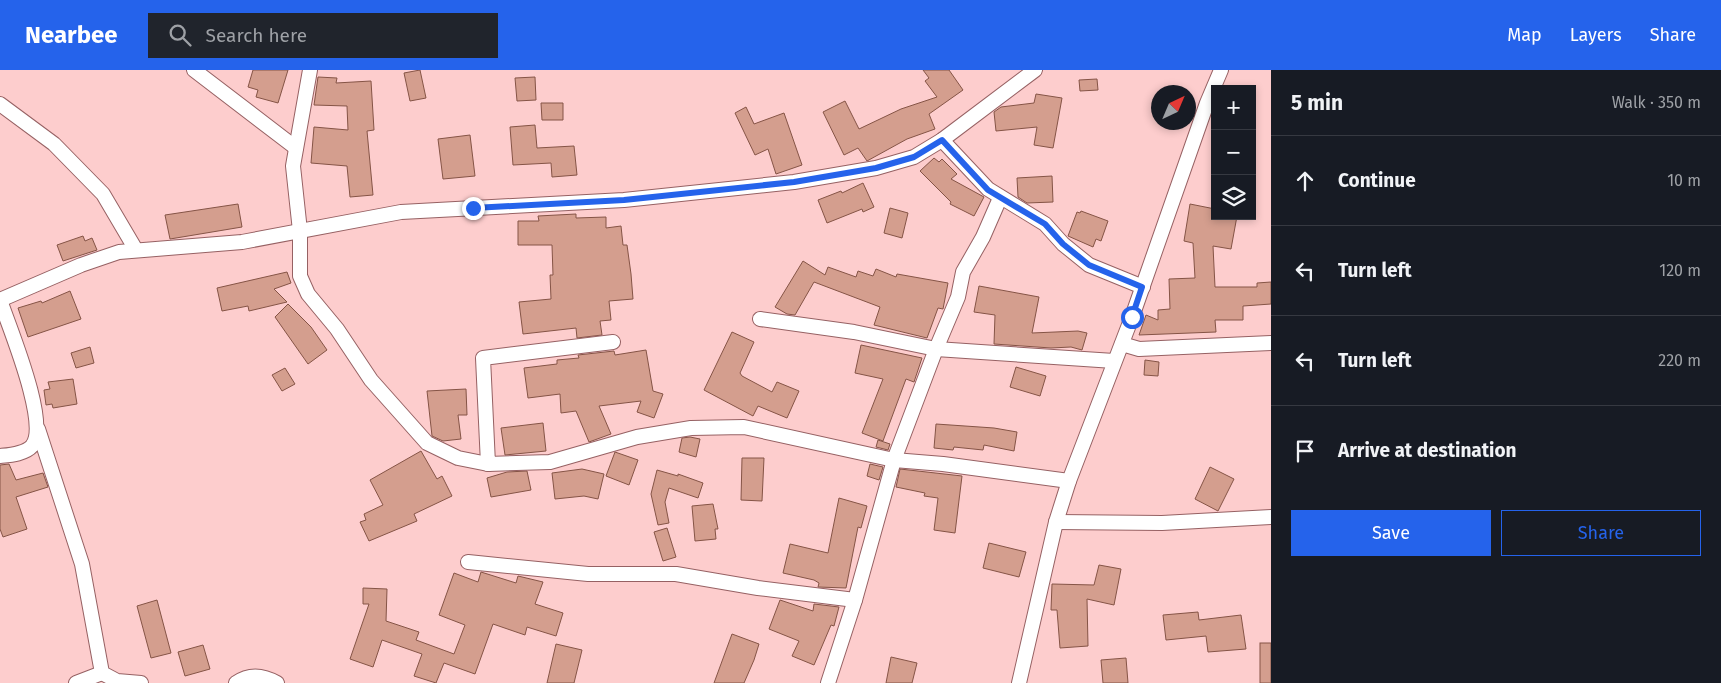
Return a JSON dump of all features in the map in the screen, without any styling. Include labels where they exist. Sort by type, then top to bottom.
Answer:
[{"type":"street","points":[[194,70],[296,148]]},
{"type":"street","points":[[310,70],[293,166],[300,231],[300,276],[308,294],[337,329],[371,380],[427,443],[458,458],[488,464],[550,462],[637,436],[691,428],[744,427],[894,460],[943,464],[1069,480]]},
{"type":"street","points":[[141,683],[117,682],[102,673],[82,564],[38,429],[25,368],[13,340],[0,300],[81,265],[119,252],[242,242],[401,212],[624,200],[794,182],[876,168],[914,157],[942,140],[1035,70]]},
{"type":"street","points":[[1019,683],[1056,522],[1069,480],[1122,344],[1221,70]]},
{"type":"street","points":[[0,104],[54,144],[103,194],[136,250]]},
{"type":"street","points":[[942,140],[968,170],[1000,198],[1019,207],[1045,224],[1063,244],[1089,265],[1142,287]]},
{"type":"street","points":[[828,683],[855,600],[894,460],[958,297],[963,272],[983,237],[1000,198]]},
{"type":"street","points":[[760,319],[854,332],[936,349],[1114,361]]},
{"type":"street","points":[[488,464],[483,358],[614,342]]},
{"type":"street","points":[[1122,344],[1139,349],[1271,343]]},
{"type":"street","points":[[0,456],[25,451],[31,447],[38,429]]},
{"type":"street","points":[[1056,522],[1162,523],[1271,517]]},
{"type":"street","points":[[468,562],[588,574],[676,574],[758,588],[855,600]]},
{"type":"street","points":[[76,683],[102,673]]},
{"type":"street","points":[[236,683],[245,677],[264,676],[278,683]]},
{"type":"building","points":[[253,70],[288,70],[278,103],[256,97],[258,90],[248,87]]},
{"type":"building","points":[[420,70],[426,98],[410,101],[404,73]]},
{"type":"building","points":[[923,70],[949,70],[963,90],[929,114],[935,129],[907,139],[867,161],[858,148],[844,155],[823,112],[845,101],[859,129],[901,109],[937,97],[925,81],[929,78]]},
{"type":"building","points":[[318,77],[337,78],[336,83],[371,81],[374,130],[367,131],[373,195],[350,197],[347,166],[311,163],[314,127],[348,130],[347,106],[314,105]]},
{"type":"building","points":[[535,77],[536,100],[517,101],[515,78]]},
{"type":"building","points":[[1097,79],[1098,90],[1080,91],[1079,80]]},
{"type":"building","points":[[1036,94],[1062,98],[1053,148],[1034,145],[1037,127],[996,131],[994,112],[1001,107],[1034,103]]},
{"type":"building","points":[[541,103],[563,103],[563,120],[542,120]]},
{"type":"building","points":[[746,107],[754,124],[784,113],[802,165],[776,174],[768,149],[755,155],[735,113]]},
{"type":"building","points":[[535,125],[537,148],[574,146],[577,175],[552,177],[551,163],[513,165],[510,127]]},
{"type":"building","points":[[470,135],[475,176],[443,179],[438,139]]},
{"type":"building","points":[[934,158],[939,162],[942,159],[957,174],[951,179],[984,197],[974,216],[950,204],[951,202],[920,171]]},
{"type":"building","points":[[1052,176],[1053,202],[1027,203],[1018,197],[1017,178]]},
{"type":"building","points":[[863,183],[874,207],[863,212],[862,209],[827,223],[818,200],[841,191],[842,193]]},
{"type":"building","points":[[238,204],[242,227],[170,239],[165,215]]},
{"type":"building","points":[[1190,204],[1211,208],[1211,220],[1236,220],[1231,249],[1213,246],[1215,287],[1257,287],[1257,283],[1271,282],[1271,304],[1243,306],[1243,320],[1215,320],[1216,332],[1139,335],[1146,315],[1158,320],[1158,310],[1170,309],[1169,279],[1195,278],[1193,243],[1184,241]]},
{"type":"building","points":[[890,208],[908,213],[902,238],[884,233]]},
{"type":"building","points":[[1081,211],[1108,221],[1101,241],[1096,239],[1093,247],[1068,236],[1077,212],[1080,213]]},
{"type":"building","points":[[576,214],[576,218],[606,217],[606,228],[621,226],[623,245],[627,245],[633,299],[609,301],[611,320],[600,321],[602,335],[577,338],[576,328],[523,334],[519,302],[551,299],[550,275],[553,275],[552,245],[518,245],[518,221],[539,221],[538,216]]},
{"type":"building","points":[[83,236],[85,241],[92,238],[97,250],[63,261],[57,245]]},
{"type":"building","points":[[803,261],[825,275],[828,267],[856,277],[858,271],[873,276],[876,269],[896,277],[897,274],[948,283],[943,309],[938,308],[927,338],[874,325],[880,307],[814,282],[795,315],[787,314],[775,307]]},
{"type":"building","points":[[287,272],[291,283],[274,289],[287,302],[249,311],[248,306],[222,311],[217,288]]},
{"type":"building","points":[[979,286],[1039,297],[1032,333],[1078,331],[1087,333],[1082,350],[1071,347],[1051,348],[994,344],[995,315],[974,312]]},
{"type":"building","points":[[70,291],[81,319],[28,337],[18,308],[41,301],[42,303]]},
{"type":"building","points":[[288,304],[311,327],[327,350],[308,364],[275,317]]},
{"type":"building","points":[[732,332],[754,342],[740,373],[742,376],[772,392],[777,382],[799,391],[787,418],[758,406],[753,416],[704,390]]},
{"type":"building","points":[[861,345],[922,358],[914,382],[906,379],[883,441],[862,433],[883,379],[855,373]]},
{"type":"building","points":[[90,347],[94,363],[76,368],[71,353]]},
{"type":"building","points":[[646,350],[653,391],[663,394],[654,418],[637,412],[641,401],[599,406],[611,434],[589,442],[576,411],[561,413],[560,394],[528,398],[524,368],[557,364],[557,360],[579,358],[578,355],[614,351],[615,355]]},
{"type":"building","points":[[1145,360],[1159,362],[1158,376],[1144,375]]},
{"type":"building","points":[[1016,367],[1046,376],[1040,396],[1010,387]]},
{"type":"building","points":[[285,368],[295,384],[282,391],[272,375]]},
{"type":"building","points":[[73,379],[77,404],[53,408],[52,404],[46,405],[44,390],[50,389],[48,382]]},
{"type":"building","points":[[466,389],[467,415],[458,415],[461,439],[443,441],[432,436],[427,391]]},
{"type":"building","points":[[543,423],[546,451],[505,455],[501,428]]},
{"type":"building","points":[[936,424],[994,428],[1017,432],[1014,451],[984,445],[983,450],[954,447],[953,450],[934,448]]},
{"type":"building","points":[[682,438],[700,439],[696,457],[679,452]]},
{"type":"building","points":[[878,440],[890,444],[888,450],[876,447]]},
{"type":"building","points":[[421,451],[437,479],[442,476],[452,496],[414,514],[417,521],[369,541],[360,522],[366,520],[364,514],[383,505],[370,480]]},
{"type":"building","points":[[615,452],[638,460],[629,485],[606,476]]},
{"type":"building","points":[[742,458],[764,458],[762,501],[741,500]]},
{"type":"building","points":[[9,464],[16,480],[43,473],[48,487],[16,497],[27,529],[3,537],[0,529],[0,465]]},
{"type":"building","points":[[870,464],[883,467],[879,480],[867,476]]},
{"type":"building","points":[[1210,467],[1234,479],[1218,511],[1195,499]]},
{"type":"building","points":[[582,469],[604,474],[598,499],[584,496],[555,499],[552,473]]},
{"type":"building","points":[[900,469],[962,476],[955,533],[934,530],[938,498],[924,496],[925,493],[896,487]]},
{"type":"building","points":[[657,470],[678,476],[678,474],[703,483],[698,498],[669,488],[665,502],[669,523],[658,525],[651,494]]},
{"type":"building","points":[[527,471],[531,490],[491,497],[487,478],[507,472]]},
{"type":"building","points":[[839,498],[867,506],[861,528],[858,527],[846,588],[818,587],[819,583],[814,580],[783,573],[790,544],[828,553]]},
{"type":"building","points":[[713,504],[718,529],[715,529],[716,539],[695,541],[692,506]]},
{"type":"building","points":[[667,528],[676,557],[663,561],[654,532]]},
{"type":"building","points":[[989,543],[1026,552],[1019,577],[983,568]]},
{"type":"building","points":[[1099,565],[1121,569],[1114,605],[1087,599],[1088,646],[1060,648],[1057,610],[1051,610],[1052,584],[1094,585]]},
{"type":"building","points":[[481,572],[516,583],[518,576],[543,582],[535,604],[563,613],[556,636],[527,627],[525,635],[493,624],[475,674],[444,663],[436,683],[414,676],[422,654],[382,640],[373,667],[350,659],[369,604],[363,604],[363,588],[387,589],[386,621],[419,632],[416,640],[454,654],[465,625],[439,615],[454,573],[478,582]]},
{"type":"building","points":[[157,600],[171,653],[151,658],[137,606]]},
{"type":"building","points":[[780,600],[813,611],[814,604],[839,607],[834,626],[831,625],[814,665],[792,656],[799,641],[769,629]]},
{"type":"building","points":[[1198,612],[1199,620],[1241,615],[1246,649],[1208,652],[1206,636],[1166,640],[1163,615]]},
{"type":"building","points":[[732,634],[759,644],[754,660],[744,683],[714,683]]},
{"type":"building","points":[[1260,643],[1271,643],[1271,683],[1260,683]]},
{"type":"building","points":[[556,644],[582,650],[574,683],[547,683]]},
{"type":"building","points":[[203,645],[210,669],[185,676],[178,652]]},
{"type":"building","points":[[891,657],[917,663],[912,683],[886,683]]},
{"type":"building","points":[[1126,658],[1128,683],[1103,683],[1101,660]]},
{"type":"route","points":[[473,208],[624,200],[794,182],[876,168],[914,157],[942,140],[988,190],[1045,224],[1063,244],[1089,265],[1126,282],[1142,287],[1132,317]]}]
